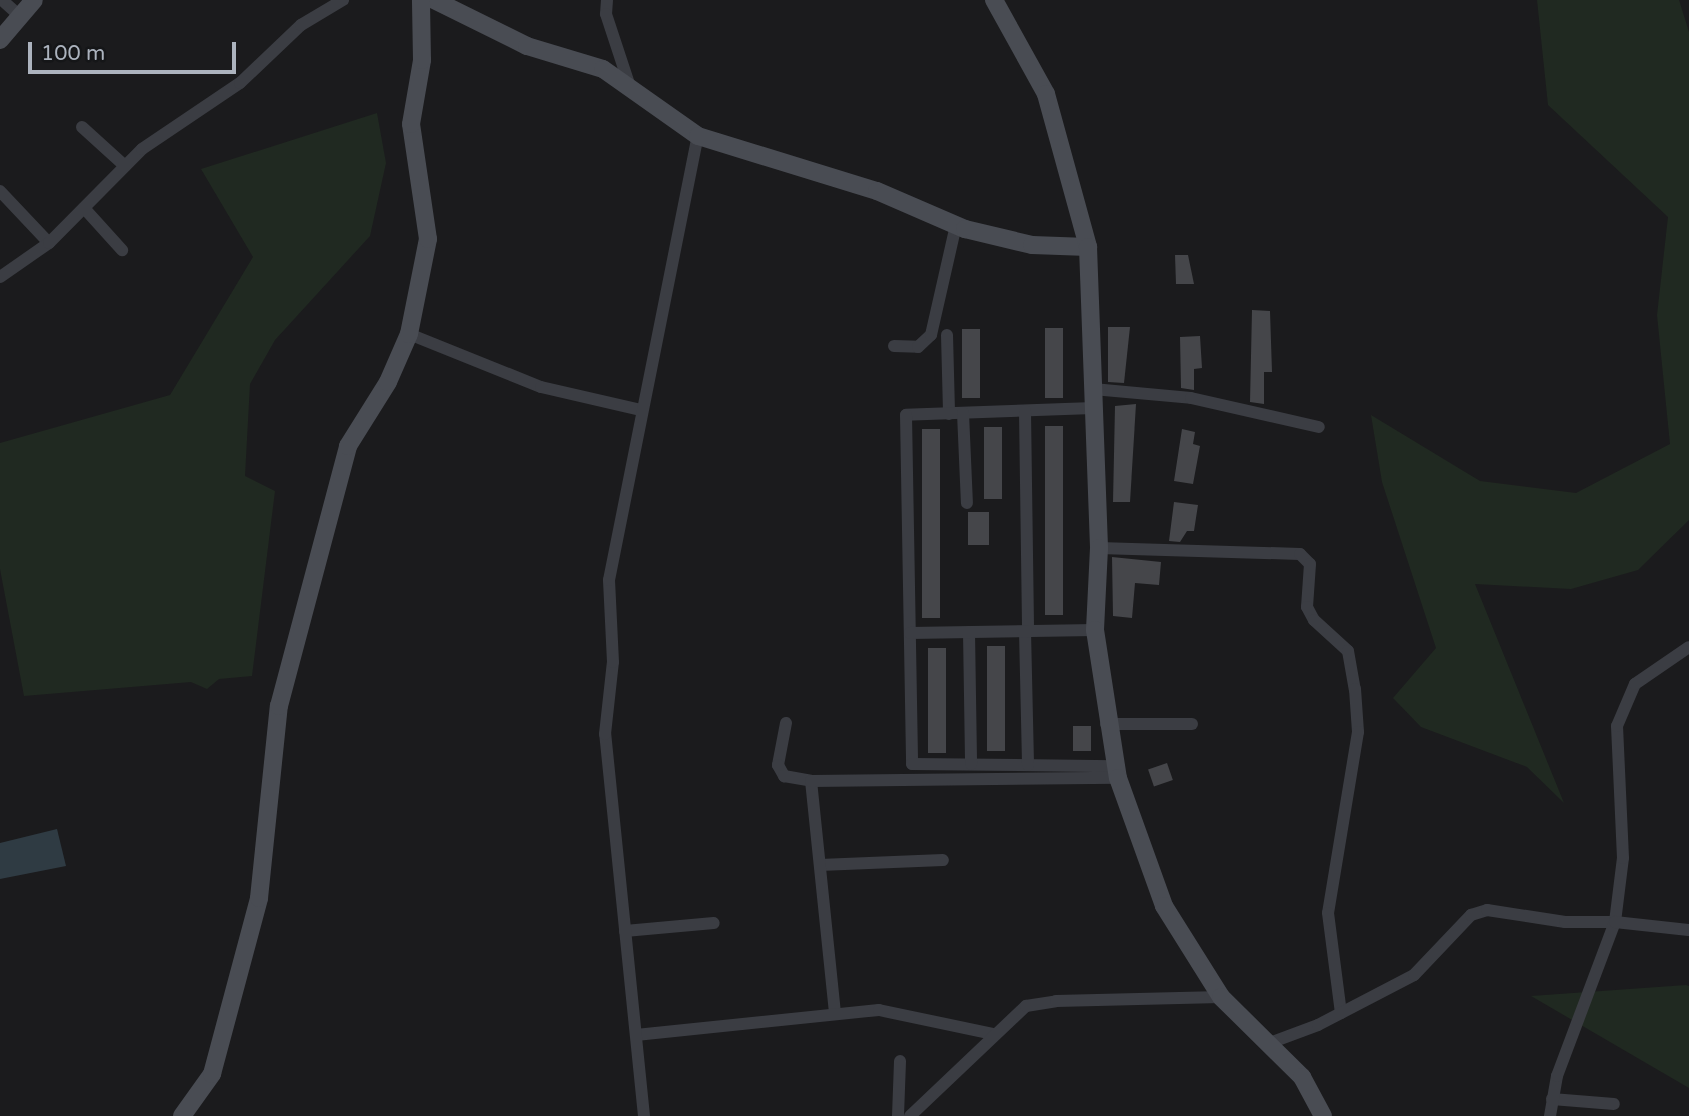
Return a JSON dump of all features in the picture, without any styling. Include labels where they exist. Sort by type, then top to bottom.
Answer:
[{"type":"street","points":[[2,0],[20,16]]},
{"type":"street","points":[[0,40],[34,0]]},
{"type":"street","points":[[0,277],[49,243],[125,166],[177,122],[240,83],[301,25],[344,0]]},
{"type":"street","points":[[182,1116],[212,1074],[259,898],[279,706],[348,446],[388,382],[409,334],[428,239],[411,124],[422,60],[421,0]]},
{"type":"street","points":[[434,0],[527,46],[603,69],[698,136],[877,191],[956,225],[1032,245],[1088,247]]},
{"type":"street","points":[[607,0],[606,14],[631,90]]},
{"type":"street","points":[[994,0],[1046,94],[1088,247],[1099,548],[1095,630],[1106,724],[1116,772],[1164,906],[1222,997],[1302,1077],[1324,1116]]},
{"type":"street","points":[[82,127],[125,166]]},
{"type":"street","points":[[644,1116],[605,734],[613,662],[609,580],[698,136]]},
{"type":"street","points":[[0,191],[49,243]]},
{"type":"street","points":[[84,208],[122,250]]},
{"type":"street","points":[[894,346],[918,347],[931,335],[956,225]]},
{"type":"street","points":[[409,334],[541,387],[641,410]]},
{"type":"street","points":[[947,335],[948,414]]},
{"type":"street","points":[[1093,388],[1191,398],[1319,427]]},
{"type":"street","points":[[1093,408],[906,415],[912,764],[1028,765],[1116,772]]},
{"type":"street","points":[[1025,411],[1028,765]]},
{"type":"street","points":[[963,413],[967,503]]},
{"type":"street","points":[[1099,548],[1300,554],[1310,564],[1307,607],[1314,620],[1348,651],[1355,689],[1358,732],[1328,913],[1341,1013]]},
{"type":"street","points":[[910,633],[1095,630]]},
{"type":"street","points":[[969,632],[971,764]]},
{"type":"street","points":[[1550,1116],[1552,1099],[1615,922],[1623,858],[1617,726],[1635,684],[1689,646]]},
{"type":"street","points":[[786,723],[778,765],[784,776],[811,781],[1116,772]]},
{"type":"street","points":[[1106,724],[1192,724]]},
{"type":"street","points":[[811,781],[835,1013]]},
{"type":"street","points":[[820,864],[943,860]]},
{"type":"street","points":[[1270,1043],[1341,1013],[1413,975],[1471,915],[1487,910],[1565,922],[1615,922],[1689,930]]},
{"type":"street","points":[[625,932],[714,923]]},
{"type":"street","points":[[910,1116],[993,1034],[1026,1006],[1056,1001],[1222,997]]},
{"type":"street","points":[[636,1035],[879,1010],[993,1034]]},
{"type":"street","points":[[898,1116],[900,1061]]},
{"type":"street","points":[[1552,1099],[1614,1104]]},
{"type":"shaded area","points":[[1537,0],[1679,0],[1689,32],[1689,520],[1638,570],[1571,589],[1475,584],[1564,803],[1527,767],[1421,727],[1393,698],[1436,648],[1382,482],[1371,415],[1480,481],[1576,493],[1670,444],[1657,315],[1668,217],[1548,105]]},
{"type":"shaded area","points":[[377,113],[386,163],[370,236],[275,340],[250,384],[245,476],[275,491],[252,676],[219,679],[207,689],[191,682],[24,696],[0,569],[0,443],[170,395],[253,257],[201,169]]},
{"type":"shaded area","points":[[57,829],[66,866],[0,879],[0,843]]},
{"type":"shaded area","points":[[1686,985],[1689,986],[1689,1088],[1531,996]]},
{"type":"building","points":[[1175,255],[1188,255],[1194,284],[1176,284]]},
{"type":"building","points":[[1252,310],[1270,311],[1272,372],[1264,372],[1264,404],[1250,402]]},
{"type":"building","points":[[1108,327],[1130,327],[1124,383],[1108,382]]},
{"type":"building","points":[[1045,328],[1063,328],[1063,398],[1045,398]]},
{"type":"building","points":[[962,329],[980,329],[980,398],[962,398]]},
{"type":"building","points":[[1200,336],[1202,368],[1194,369],[1194,390],[1181,388],[1180,337]]},
{"type":"building","points":[[1136,404],[1130,502],[1113,502],[1115,406]]},
{"type":"building","points":[[1045,426],[1063,426],[1063,615],[1045,615]]},
{"type":"building","points":[[984,427],[1002,427],[1002,499],[984,499]]},
{"type":"building","points":[[922,429],[940,429],[940,618],[922,618]]},
{"type":"building","points":[[1182,429],[1195,432],[1193,444],[1200,446],[1193,484],[1174,481]]},
{"type":"building","points":[[1174,502],[1198,505],[1194,531],[1187,531],[1180,542],[1169,541]]},
{"type":"building","points":[[968,512],[989,512],[989,545],[968,545]]},
{"type":"building","points":[[1112,557],[1161,562],[1159,585],[1135,583],[1132,618],[1113,616]]},
{"type":"building","points":[[987,646],[1005,646],[1005,751],[987,751]]},
{"type":"building","points":[[928,648],[946,648],[946,753],[928,753]]},
{"type":"building","points":[[1073,726],[1091,726],[1091,751],[1073,751]]},
{"type":"building","points":[[1167,763],[1173,780],[1154,787],[1148,770]]}]
